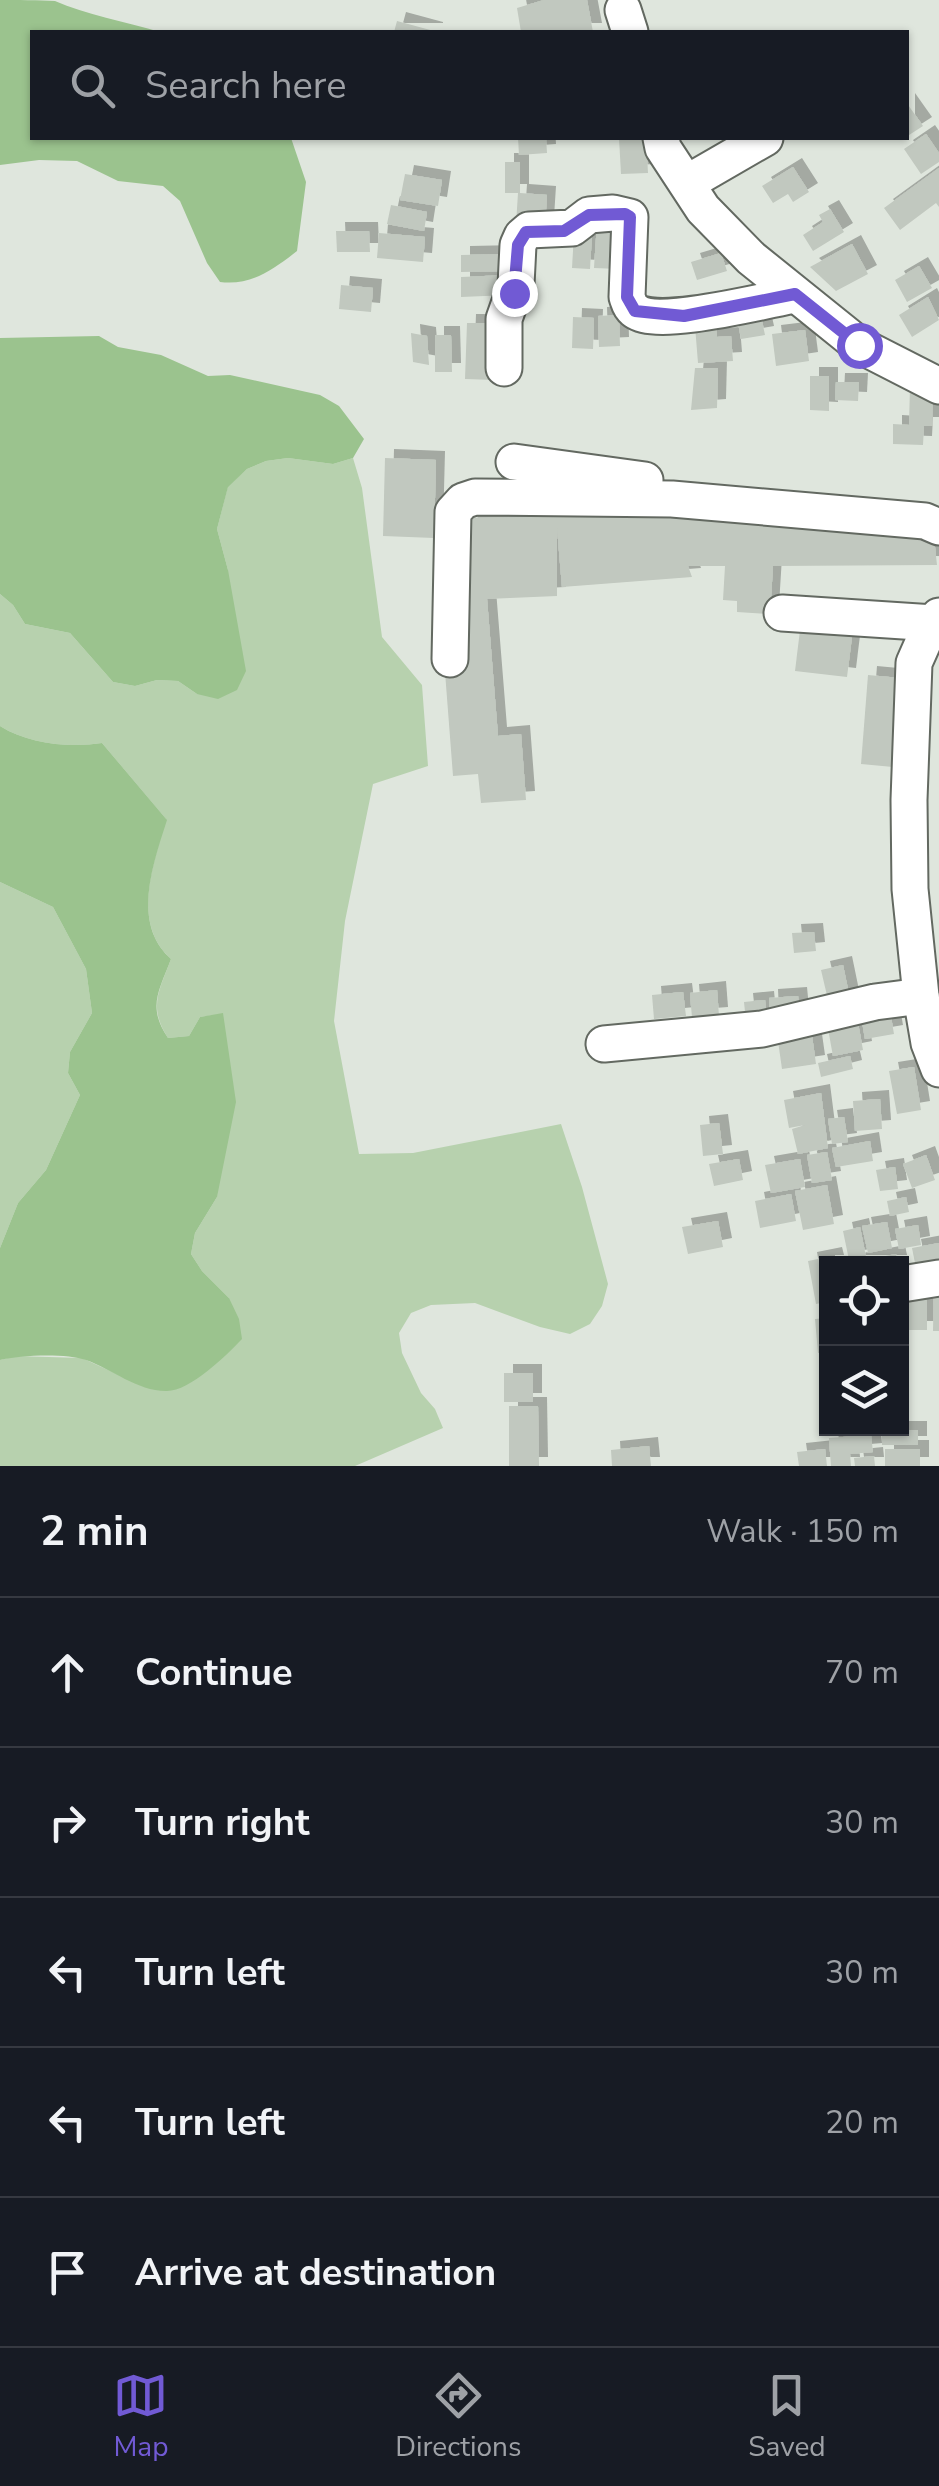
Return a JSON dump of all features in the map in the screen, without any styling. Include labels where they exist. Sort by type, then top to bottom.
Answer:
[{"type":"street","points":[[661,140],[663,148],[721,231],[859,345],[939,386]]},
{"type":"street","points":[[687,183],[762,140]]},
{"type":"street","points":[[504,368],[504,319],[516,286],[518,245],[529,230],[564,231],[589,215],[629,215],[627,297],[630,307],[640,314],[684,316],[795,294]]},
{"type":"street","points":[[514,462],[722,490],[939,509]]},
{"type":"street","points":[[450,659],[452,512],[463,501],[475,497],[672,499],[924,521],[939,527]]},
{"type":"street","points":[[782,613],[936,620],[914,663],[910,702],[910,889],[920,996],[928,1043],[939,1069]]},
{"type":"street","points":[[604,1044],[762,1029],[876,1002],[920,996]]},
{"type":"street","points":[[909,1283],[939,1278]]},
{"type":"green space","points":[[0,0],[55,1],[152,30],[30,30],[30,140],[292,140],[306,182],[297,251],[261,275],[241,282],[220,282],[207,263],[180,201],[163,186],[118,181],[77,161],[0,165]]},
{"type":"green space","points":[[99,336],[118,347],[161,355],[208,376],[230,375],[320,395],[339,406],[364,439],[353,458],[333,464],[288,458],[266,461],[247,469],[228,487],[217,529],[246,671],[237,690],[218,699],[197,694],[178,681],[157,680],[135,686],[113,682],[70,633],[25,624],[0,594],[0,338]]},
{"type":"green space","points":[[288,458],[333,464],[353,458],[362,488],[382,637],[422,685],[428,766],[373,784],[345,921],[334,1021],[359,1154],[413,1153],[561,1124],[608,1284],[602,1306],[590,1324],[570,1334],[475,1303],[431,1305],[411,1313],[399,1333],[402,1353],[443,1428],[355,1466],[0,1466],[0,1360],[15,1356],[82,1358],[145,1387],[229,1298],[191,1254],[195,1233],[217,1197],[223,1014],[200,1017],[189,1036],[168,1038],[158,1017],[160,990],[171,959],[159,945],[148,911],[151,874],[166,819],[102,743],[49,743],[0,726],[0,594],[25,624],[70,633],[113,682],[135,686],[157,680],[178,681],[197,694],[228,570],[217,529],[228,486],[247,469]]},
{"type":"green space","points":[[0,726],[49,743],[102,743],[167,820],[152,874],[148,911],[159,945],[171,959],[159,990],[158,1017],[168,1038],[189,1036],[200,1017],[223,1013],[236,1102],[217,1197],[195,1233],[191,1254],[229,1298],[239,1319],[242,1339],[207,1372],[175,1390],[145,1387],[77,1358],[0,1360],[0,1248],[18,1203],[46,1170],[80,1095],[68,1073],[70,1052],[92,1013],[86,969],[53,907],[0,882]]},
{"type":"green space","points":[[0,882],[53,907],[86,969],[92,1013],[70,1052],[68,1073],[80,1095],[46,1170],[18,1203],[0,1248]]},
{"type":"building","points":[[544,0],[587,0],[593,30],[521,30],[517,8]]},
{"type":"building","points":[[397,21],[430,30],[395,30]]},
{"type":"building","points":[[909,106],[923,126],[909,135]]},
{"type":"building","points":[[926,134],[939,153],[939,162],[921,174],[904,149]]},
{"type":"building","points":[[518,140],[546,140],[547,153],[519,155]]},
{"type":"building","points":[[619,140],[646,140],[648,173],[621,174]]},
{"type":"building","points":[[505,162],[520,162],[520,193],[547,195],[545,226],[516,224],[518,193],[505,193]]},
{"type":"building","points":[[793,167],[809,192],[793,202],[788,194],[773,203],[762,186]]},
{"type":"building","points":[[939,168],[939,207],[936,203],[900,230],[884,208]]},
{"type":"building","points":[[405,174],[442,180],[438,206],[400,200]]},
{"type":"building","points":[[391,205],[427,212],[424,231],[387,224]]},
{"type":"building","points":[[830,209],[844,232],[813,251],[803,235],[823,222],[819,215]]},
{"type":"building","points":[[597,223],[622,224],[619,269],[594,268]]},
{"type":"building","points":[[336,231],[369,231],[370,252],[337,252]]},
{"type":"building","points":[[379,233],[425,237],[423,262],[377,258]]},
{"type":"building","points":[[574,233],[592,234],[590,269],[572,268]]},
{"type":"building","points":[[852,244],[868,274],[836,291],[810,267]]},
{"type":"building","points":[[721,253],[727,271],[697,280],[691,262]]},
{"type":"building","points":[[508,254],[508,271],[461,272],[461,255]]},
{"type":"building","points":[[919,266],[932,288],[907,302],[895,280]]},
{"type":"building","points":[[508,275],[509,295],[461,297],[461,277]]},
{"type":"building","points":[[341,285],[373,288],[371,312],[339,309]]},
{"type":"building","points":[[928,297],[939,320],[912,337],[899,315]]},
{"type":"building","points":[[759,307],[765,335],[741,339],[736,311]]},
{"type":"building","points":[[619,315],[620,346],[599,347],[598,316]]},
{"type":"building","points":[[573,317],[594,318],[593,349],[572,348]]},
{"type":"building","points":[[467,323],[495,323],[494,380],[465,379]]},
{"type":"building","points":[[716,325],[717,337],[731,336],[733,361],[698,363],[695,326]]},
{"type":"building","points":[[805,330],[809,361],[776,366],[772,334]]},
{"type":"building","points":[[411,333],[427,336],[429,365],[413,362]]},
{"type":"building","points":[[435,335],[451,335],[452,372],[435,372]]},
{"type":"building","points":[[695,368],[718,368],[717,408],[691,410]]},
{"type":"building","points":[[810,376],[829,376],[829,411],[810,410]]},
{"type":"building","points":[[836,382],[859,382],[858,401],[835,400]]},
{"type":"building","points":[[910,386],[933,387],[932,426],[924,426],[923,445],[893,444],[893,424],[909,425]]},
{"type":"building","points":[[385,458],[436,460],[434,538],[383,536]]},
{"type":"building","points":[[686,506],[689,519],[933,529],[937,565],[773,566],[770,614],[737,612],[737,601],[723,600],[725,566],[688,566],[692,577],[562,587],[557,528],[557,596],[487,599],[498,736],[521,734],[526,800],[481,803],[478,774],[453,776],[445,672],[454,575],[471,574],[468,518],[556,517]]},
{"type":"building","points":[[801,622],[853,628],[847,677],[795,671]]},
{"type":"building","points":[[868,675],[900,678],[893,767],[861,764]]},
{"type":"building","points":[[814,932],[816,951],[794,953],[792,933]]},
{"type":"building","points":[[843,965],[850,999],[829,1004],[821,970]]},
{"type":"building","points":[[717,990],[719,1016],[692,1018],[690,993]]},
{"type":"building","points":[[683,992],[686,1016],[654,1019],[652,995]]},
{"type":"building","points":[[798,996],[800,1017],[770,1020],[769,998]]},
{"type":"building","points":[[765,1000],[767,1020],[746,1022],[744,1002]]},
{"type":"building","points":[[890,1011],[894,1034],[865,1039],[861,1016]]},
{"type":"building","points":[[858,1023],[863,1050],[833,1056],[828,1029]]},
{"type":"building","points":[[812,1036],[816,1064],[782,1069],[778,1041]]},
{"type":"building","points":[[850,1056],[853,1069],[821,1077],[818,1063]]},
{"type":"building","points":[[914,1067],[921,1110],[897,1114],[889,1071]]},
{"type":"building","points":[[821,1093],[828,1148],[798,1154],[792,1129],[805,1125],[789,1128],[784,1100]]},
{"type":"building","points":[[880,1099],[882,1129],[855,1131],[853,1101]]},
{"type":"building","points":[[844,1117],[848,1142],[832,1144],[828,1119]]},
{"type":"building","points":[[719,1123],[723,1154],[703,1156],[700,1125]]},
{"type":"building","points":[[870,1141],[873,1161],[836,1167],[832,1148]]},
{"type":"building","points":[[827,1152],[832,1180],[812,1183],[807,1155]]},
{"type":"building","points":[[926,1155],[935,1180],[912,1188],[903,1164]]},
{"type":"building","points":[[739,1159],[743,1180],[714,1186],[709,1164]]},
{"type":"building","points":[[800,1159],[805,1187],[771,1193],[765,1165]]},
{"type":"building","points":[[895,1167],[898,1189],[880,1191],[876,1170]]},
{"type":"building","points":[[827,1185],[834,1224],[803,1230],[795,1191]]},
{"type":"building","points":[[791,1194],[796,1221],[760,1228],[755,1201]]},
{"type":"building","points":[[906,1197],[909,1212],[890,1216],[887,1201]]},
{"type":"building","points":[[718,1221],[723,1247],[688,1254],[682,1227]]},
{"type":"building","points":[[887,1222],[892,1248],[868,1253],[862,1226]]},
{"type":"building","points":[[918,1225],[921,1245],[899,1249],[895,1229]]},
{"type":"building","points":[[860,1227],[866,1256],[848,1256],[843,1231]]},
{"type":"building","points":[[939,1243],[939,1276],[917,1273],[912,1248]]},
{"type":"building","points":[[819,1259],[819,1303],[816,1304],[808,1261]]},
{"type":"building","points":[[934,1282],[939,1282],[939,1331],[933,1331]]},
{"type":"building","points":[[909,1299],[927,1300],[927,1330],[909,1330]]},
{"type":"building","points":[[815,1319],[819,1319],[818,1353]]},
{"type":"building","points":[[504,1373],[533,1373],[533,1402],[504,1402]]},
{"type":"building","points":[[509,1406],[538,1406],[539,1466],[509,1466]]},
{"type":"building","points":[[909,1430],[918,1430],[918,1445],[882,1445],[882,1436],[909,1436]]},
{"type":"building","points":[[871,1436],[873,1452],[850,1454],[851,1466],[831,1466],[829,1438]]},
{"type":"building","points":[[649,1446],[651,1466],[612,1466],[611,1450]]},
{"type":"building","points":[[825,1449],[827,1466],[799,1466],[797,1452]]},
{"type":"building","points":[[885,1449],[920,1449],[920,1466],[885,1466]]},
{"type":"building","points":[[874,1456],[875,1466],[855,1466],[854,1458]]},
{"type":"route","points":[[514,293],[518,245],[526,232],[564,231],[589,215],[625,214],[630,217],[627,297],[630,307],[640,314],[684,316],[795,294],[859,345]]}]
